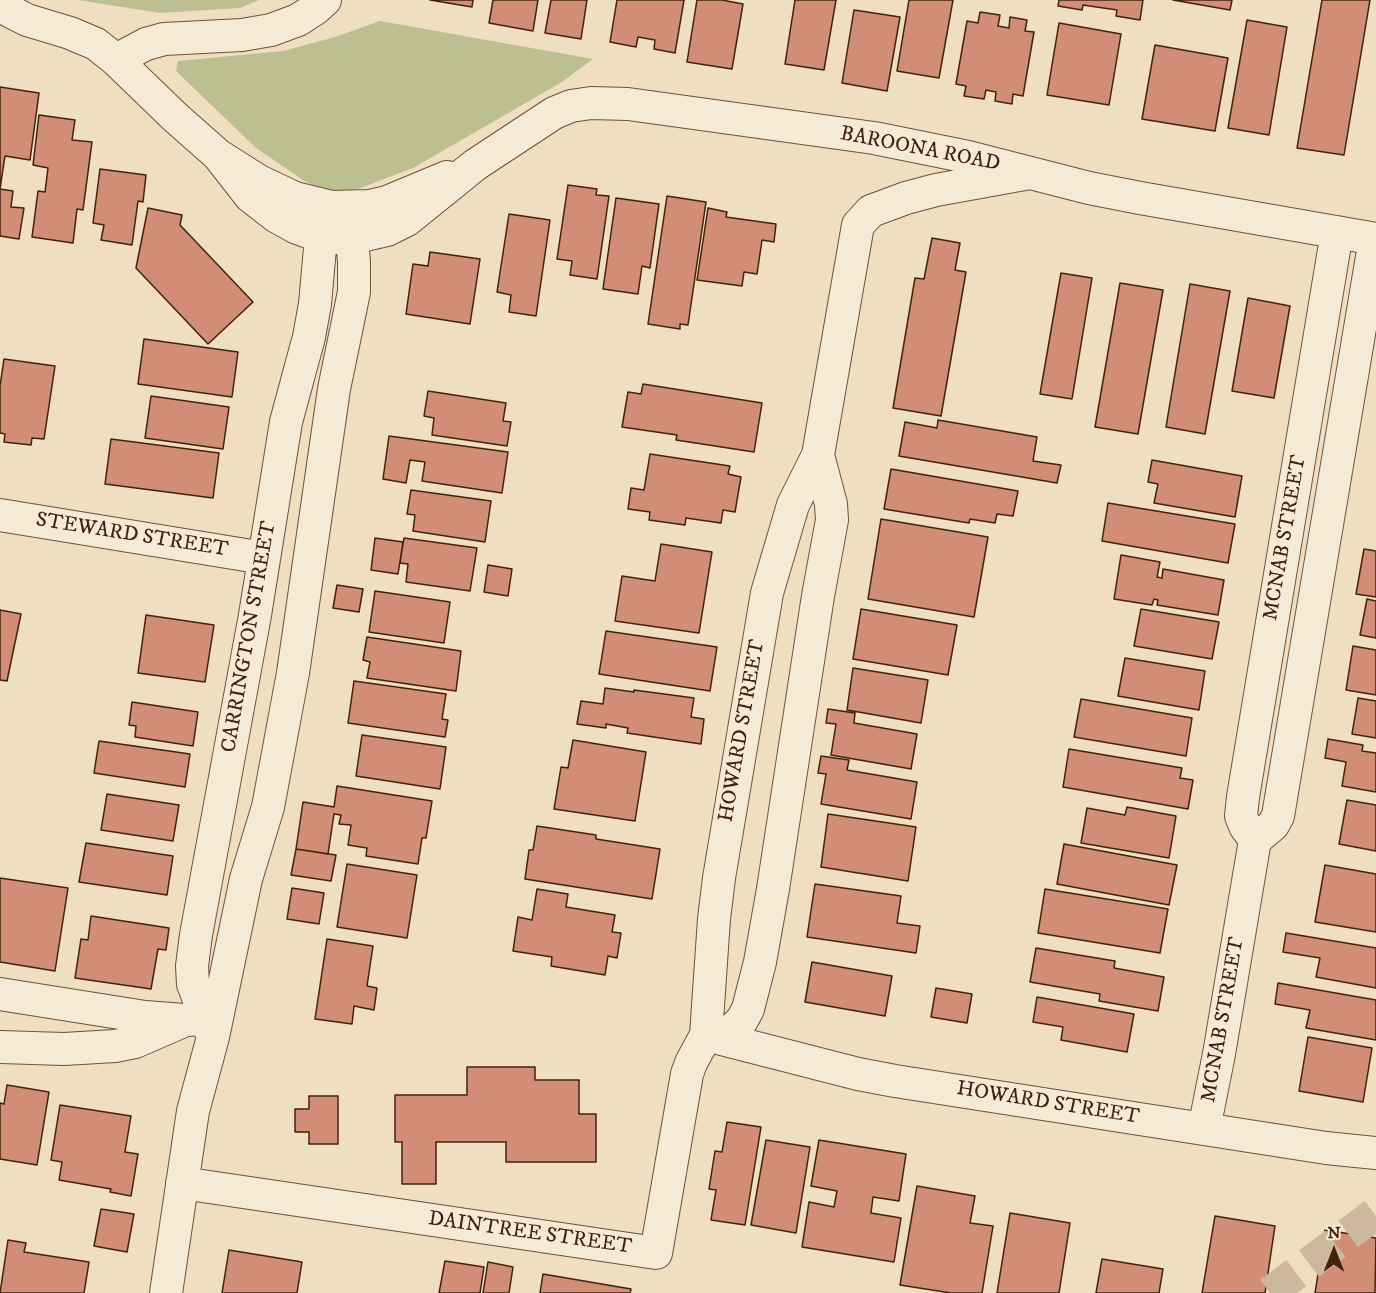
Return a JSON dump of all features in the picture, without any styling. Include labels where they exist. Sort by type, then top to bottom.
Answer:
[{"type":"street","points":[[116,60],[146,44],[164,39],[242,35],[271,30],[298,20],[325,0]]},
{"type":"street","name":"BAROONA ROAD","points":[[0,6],[27,20],[88,40],[116,60],[218,155],[237,168],[286,194],[308,202],[340,207],[369,206],[387,202],[475,165]]},
{"type":"street","name":"BAROONA ROAD","points":[[0,27],[50,27]]},
{"type":"street","name":"BAROONA ROAD","points":[[218,155],[244,189],[268,210],[295,227],[337,237],[381,232],[401,224],[424,208],[475,165],[554,113],[571,106],[608,103],[687,111],[874,138],[968,157],[1140,198],[1375,239]]},
{"type":"street","name":"HOWARD STREET","points":[[714,1037],[718,878],[767,593],[793,505],[818,455],[856,234],[861,220],[879,207],[906,198],[936,190],[1030,173]]},
{"type":"street","points":[[166,1293],[205,1024],[268,807],[293,673],[334,389],[356,282],[337,237],[340,207]]},
{"type":"street","name":"MCNAB STREET","points":[[1255,840],[1241,816],[1243,797],[1337,232]]},
{"type":"street","name":"CARRINGTON STREET","points":[[205,1024],[194,988],[192,961],[253,626],[286,422],[313,319],[320,248],[337,237]]},
{"type":"street","name":"MCNAB STREET","points":[[1204,1129],[1255,840],[1273,825],[1278,816],[1375,239]]},
{"type":"street","name":"HOWARD STREET","points":[[714,1037],[742,1020],[748,1009],[760,962],[832,520],[829,494],[818,455]]},
{"type":"street","name":"STEWARD STREET","points":[[0,515],[264,558]]},
{"type":"street","points":[[0,994],[205,1024]]},
{"type":"street","points":[[0,1047],[64,1049],[115,1046],[205,1024]]},
{"type":"street","name":"HOWARD STREET","points":[[714,1037],[858,1074],[895,1081],[1326,1148],[1376,1153]]},
{"type":"street","name":"DAINTREE STREET","points":[[182,1183],[656,1253],[686,1078],[691,1063],[714,1037]]},
{"type":"green space","points":[[78,0],[259,0],[240,8],[160,13]]},
{"type":"green space","points":[[380,21],[593,59],[562,82],[413,168],[358,189],[338,191],[323,189],[306,182],[256,148],[176,71],[178,61],[283,51],[335,37]]},
{"type":"building","points":[[430,0],[473,0],[472,7]]},
{"type":"building","points":[[493,0],[538,0],[533,31],[489,23]]},
{"type":"building","points":[[551,0],[587,0],[581,39],[545,33]]},
{"type":"building","points":[[617,0],[684,0],[675,53],[654,49],[655,40],[638,37],[636,47],[610,42]]},
{"type":"building","points":[[697,0],[722,0],[743,4],[732,69],[687,62]]},
{"type":"building","points":[[795,0],[836,0],[824,70],[785,64]]},
{"type":"building","points":[[909,0],[953,0],[939,78],[897,71]]},
{"type":"building","points":[[1059,0],[1143,0],[1140,20],[1116,16],[1117,10],[1083,5],[1082,10],[1058,6]]},
{"type":"building","points":[[1173,0],[1232,0],[1230,10]]},
{"type":"building","points":[[1322,0],[1370,0],[1344,155],[1297,148]]},
{"type":"building","points":[[854,10],[900,17],[887,91],[842,83]]},
{"type":"building","points":[[980,12],[1000,15],[998,26],[1009,28],[1010,17],[1027,20],[1025,31],[1034,32],[1023,96],[1013,94],[1012,104],[995,101],[996,92],[986,90],[984,99],[964,96],[966,86],[956,84],[967,21],[978,23]]},
{"type":"building","points":[[1247,20],[1287,27],[1269,135],[1228,128]]},
{"type":"building","points":[[1059,23],[1121,34],[1109,105],[1047,95]]},
{"type":"building","points":[[1155,45],[1228,58],[1215,131],[1142,119]]},
{"type":"building","points":[[0,87],[39,93],[30,160],[5,156],[0,189]]},
{"type":"building","points":[[39,115],[75,120],[72,140],[92,142],[83,210],[77,209],[73,243],[32,237],[38,191],[45,192],[48,168],[33,165]]},
{"type":"building","points":[[100,169],[146,175],[143,202],[138,201],[132,245],[101,240],[104,225],[93,223]]},
{"type":"building","points":[[568,185],[597,189],[596,195],[609,196],[597,279],[570,275],[572,261],[557,259]]},
{"type":"building","points":[[0,189],[13,191],[11,207],[24,208],[19,239],[0,236]]},
{"type":"building","points":[[667,196],[706,202],[688,325],[680,324],[680,329],[648,324]]},
{"type":"building","points":[[616,198],[659,204],[650,268],[642,266],[638,294],[603,289]]},
{"type":"building","points":[[148,208],[182,215],[180,225],[253,302],[208,344],[136,268]]},
{"type":"building","points":[[708,208],[727,212],[726,217],[776,224],[774,242],[762,240],[757,274],[744,272],[742,286],[697,280]]},
{"type":"building","points":[[509,214],[550,220],[536,316],[509,312],[511,295],[497,292]]},
{"type":"building","points":[[932,238],[960,243],[955,270],[966,272],[941,416],[893,408],[915,278],[924,279]]},
{"type":"building","points":[[430,252],[480,259],[470,324],[406,314],[413,264],[428,266]]},
{"type":"building","points":[[1061,273],[1092,278],[1072,399],[1040,394]]},
{"type":"building","points":[[1120,283],[1163,290],[1138,434],[1095,427]]},
{"type":"building","points":[[1190,284],[1230,291],[1205,434],[1166,427]]},
{"type":"building","points":[[1248,298],[1290,306],[1274,398],[1232,391]]},
{"type":"building","points":[[144,339],[238,352],[232,397],[138,384]]},
{"type":"building","points":[[4,359],[55,366],[44,439],[32,438],[31,445],[4,442],[5,434],[0,433],[0,386]]},
{"type":"building","points":[[643,384],[762,403],[754,452],[676,440],[677,435],[622,427],[628,392],[641,394]]},
{"type":"building","points":[[428,391],[506,403],[503,421],[511,422],[507,446],[432,435],[434,418],[424,416]]},
{"type":"building","points":[[151,396],[229,407],[223,449],[145,438]]},
{"type":"building","points":[[938,420],[1037,437],[1033,461],[1061,465],[1057,483],[899,456],[905,422],[937,428]]},
{"type":"building","points":[[389,436],[508,452],[502,493],[422,481],[425,462],[410,460],[406,483],[383,479]]},
{"type":"building","points":[[111,439],[219,453],[213,498],[105,484]]},
{"type":"building","points":[[650,454],[730,466],[728,474],[741,477],[735,512],[723,510],[721,523],[686,518],[685,525],[649,520],[650,512],[628,509],[631,488],[644,490]]},
{"type":"building","points":[[1152,460],[1242,476],[1235,517],[1154,503],[1158,484],[1148,482]]},
{"type":"building","points":[[891,469],[1018,491],[1013,516],[997,514],[995,523],[970,519],[969,523],[884,509]]},
{"type":"building","points":[[411,490],[491,501],[485,542],[413,531],[415,515],[407,514]]},
{"type":"building","points":[[1108,503],[1235,524],[1228,563],[1102,541]]},
{"type":"building","points":[[881,519],[988,537],[974,617],[868,599]]},
{"type":"building","points":[[375,538],[403,542],[398,574],[371,570]]},
{"type":"building","points":[[404,538],[477,548],[470,591],[406,582],[408,564],[400,563]]},
{"type":"building","points":[[661,544],[712,552],[699,633],[615,621],[622,576],[655,581]]},
{"type":"building","points":[[1364,549],[1376,551],[1376,597],[1356,594]]},
{"type":"building","points":[[1121,555],[1160,562],[1157,577],[1162,578],[1163,569],[1224,580],[1218,615],[1157,605],[1158,600],[1154,599],[1152,605],[1114,599]]},
{"type":"building","points":[[488,565],[512,569],[508,596],[484,592]]},
{"type":"building","points":[[337,585],[363,589],[359,612],[333,608]]},
{"type":"building","points":[[375,591],[450,602],[444,643],[369,632]]},
{"type":"building","points":[[1367,599],[1376,601],[1376,638],[1360,635]]},
{"type":"building","points":[[861,609],[957,625],[948,675],[853,659]]},
{"type":"building","points":[[1141,609],[1219,622],[1212,659],[1134,646]]},
{"type":"building","points":[[0,610],[21,614],[7,681],[0,680]]},
{"type":"building","points":[[146,615],[214,625],[205,682],[138,673]]},
{"type":"building","points":[[606,631],[717,647],[710,691],[599,674]]},
{"type":"building","points":[[367,637],[461,651],[456,691],[367,678],[370,662],[363,660]]},
{"type":"building","points":[[1353,646],[1376,650],[1376,695],[1346,690]]},
{"type":"building","points":[[1125,658],[1205,671],[1199,710],[1118,696]]},
{"type":"building","points":[[853,668],[928,680],[921,723],[847,710]]},
{"type":"building","points":[[354,681],[446,694],[442,719],[448,720],[445,737],[348,723]]},
{"type":"building","points":[[605,688],[694,698],[691,717],[704,719],[701,744],[627,733],[628,728],[606,724],[606,728],[577,724],[581,701],[603,704]]},
{"type":"building","points":[[1358,698],[1376,701],[1376,738],[1352,734]]},
{"type":"building","points":[[1081,699],[1192,718],[1186,756],[1074,737]]},
{"type":"building","points":[[132,702],[198,712],[193,746],[135,737],[136,726],[129,725]]},
{"type":"building","points":[[828,709],[855,713],[854,723],[917,734],[911,769],[831,755],[836,724],[826,723]]},
{"type":"building","points":[[362,735],[446,747],[440,789],[356,776]]},
{"type":"building","points":[[1328,739],[1363,745],[1362,751],[1376,753],[1376,792],[1342,786],[1346,762],[1325,758]]},
{"type":"building","points":[[573,740],[646,752],[635,821],[554,809],[561,767],[568,768]]},
{"type":"building","points":[[99,741],[190,754],[185,787],[94,773]]},
{"type":"building","points":[[1069,749],[1182,768],[1180,778],[1193,780],[1188,809],[1063,787]]},
{"type":"building","points":[[821,756],[849,760],[847,770],[917,782],[911,819],[821,804],[826,774],[818,773]]},
{"type":"building","points":[[337,786],[432,801],[426,838],[422,838],[418,864],[366,856],[367,848],[348,845],[351,825],[339,824],[341,815],[334,814],[328,854],[296,849],[303,802],[334,807]]},
{"type":"building","points":[[107,794],[179,805],[173,841],[101,830]]},
{"type":"building","points":[[1347,800],[1376,805],[1376,851],[1339,844]]},
{"type":"building","points":[[1127,807],[1176,816],[1169,858],[1081,843],[1087,808],[1125,815]]},
{"type":"building","points":[[828,814],[916,827],[908,881],[821,867]]},
{"type":"building","points":[[537,826],[596,835],[596,839],[660,849],[652,899],[525,879],[529,850],[533,850]]},
{"type":"building","points":[[86,843],[173,856],[167,895],[79,882]]},
{"type":"building","points":[[1064,844],[1177,865],[1169,905],[1057,884]]},
{"type":"building","points":[[296,849],[336,855],[331,881],[291,875]]},
{"type":"building","points":[[347,864],[417,875],[407,938],[337,927]]},
{"type":"building","points":[[1325,865],[1376,874],[1376,932],[1315,922]]},
{"type":"building","points":[[0,878],[68,888],[55,971],[0,962]]},
{"type":"building","points":[[815,884],[901,896],[897,923],[920,926],[916,953],[807,937]]},
{"type":"building","points":[[292,888],[324,893],[319,924],[287,919]]},
{"type":"building","points":[[537,889],[568,894],[566,907],[615,915],[612,932],[621,933],[617,958],[608,956],[605,975],[551,966],[552,957],[513,951],[518,917],[532,920]]},
{"type":"building","points":[[1045,889],[1168,909],[1160,953],[1038,933]]},
{"type":"building","points":[[91,916],[169,928],[166,950],[158,949],[151,989],[75,978],[81,939],[88,940]]},
{"type":"building","points":[[1286,933],[1376,948],[1376,988],[1316,977],[1320,958],[1283,952]]},
{"type":"building","points":[[327,939],[373,946],[367,986],[377,988],[374,1010],[354,1006],[352,1024],[315,1019]]},
{"type":"building","points":[[1036,948],[1115,961],[1114,968],[1164,977],[1158,1011],[1099,1001],[1100,994],[1030,982]]},
{"type":"building","points":[[812,962],[892,976],[885,1016],[805,1002]]},
{"type":"building","points":[[1278,983],[1376,1000],[1376,1040],[1306,1028],[1310,1010],[1275,1004]]},
{"type":"building","points":[[936,988],[972,994],[967,1023],[931,1017]]},
{"type":"building","points":[[1037,997],[1134,1014],[1127,1052],[1061,1040],[1063,1027],[1033,1022]]},
{"type":"building","points":[[1308,1037],[1372,1048],[1363,1102],[1299,1091]]},
{"type":"building","points":[[467,1067],[535,1067],[535,1080],[579,1080],[579,1114],[596,1114],[596,1162],[506,1162],[506,1142],[436,1142],[436,1184],[402,1184],[402,1142],[395,1142],[395,1095],[467,1095]]},
{"type":"building","points":[[7,1085],[49,1092],[37,1165],[0,1159],[0,1103],[4,1104]]},
{"type":"building","points":[[309,1096],[338,1096],[338,1144],[309,1144],[309,1132],[295,1132],[295,1109],[309,1109]]},
{"type":"building","points":[[60,1105],[131,1116],[125,1152],[138,1154],[131,1196],[110,1192],[111,1189],[59,1180],[62,1162],[51,1160]]},
{"type":"building","points":[[727,1122],[761,1127],[745,1225],[711,1220],[716,1190],[709,1189],[715,1151],[722,1152]]},
{"type":"building","points":[[766,1140],[810,1147],[796,1233],[751,1225]]},
{"type":"building","points":[[819,1140],[906,1154],[899,1201],[873,1197],[871,1213],[901,1218],[894,1262],[802,1247],[809,1202],[834,1207],[837,1191],[811,1186]]},
{"type":"building","points":[[917,1186],[975,1196],[970,1223],[993,1226],[982,1293],[951,1293],[900,1285]]},
{"type":"building","points":[[101,1209],[134,1214],[127,1252],[94,1246]]},
{"type":"building","points":[[1010,1213],[1070,1223],[1059,1293],[997,1293]]},
{"type":"building","points":[[1215,1216],[1275,1226],[1265,1293],[1202,1293]]},
{"type":"building","points":[[1325,1230],[1376,1238],[1375,1293],[1315,1293]]},
{"type":"building","points":[[8,1240],[26,1243],[24,1252],[89,1262],[84,1293],[0,1293]]},
{"type":"building","points":[[229,1250],[302,1262],[297,1293],[222,1293]]},
{"type":"building","points":[[1102,1259],[1163,1269],[1159,1293],[1096,1293]]},
{"type":"building","points":[[445,1261],[484,1267],[480,1293],[439,1293]]},
{"type":"building","points":[[488,1262],[513,1267],[509,1293],[483,1293]]},
{"type":"building","points":[[543,1274],[631,1289],[630,1293],[540,1293]]},
{"type":"tunnel","points":[[1270,1293],[1376,1213]]}]
